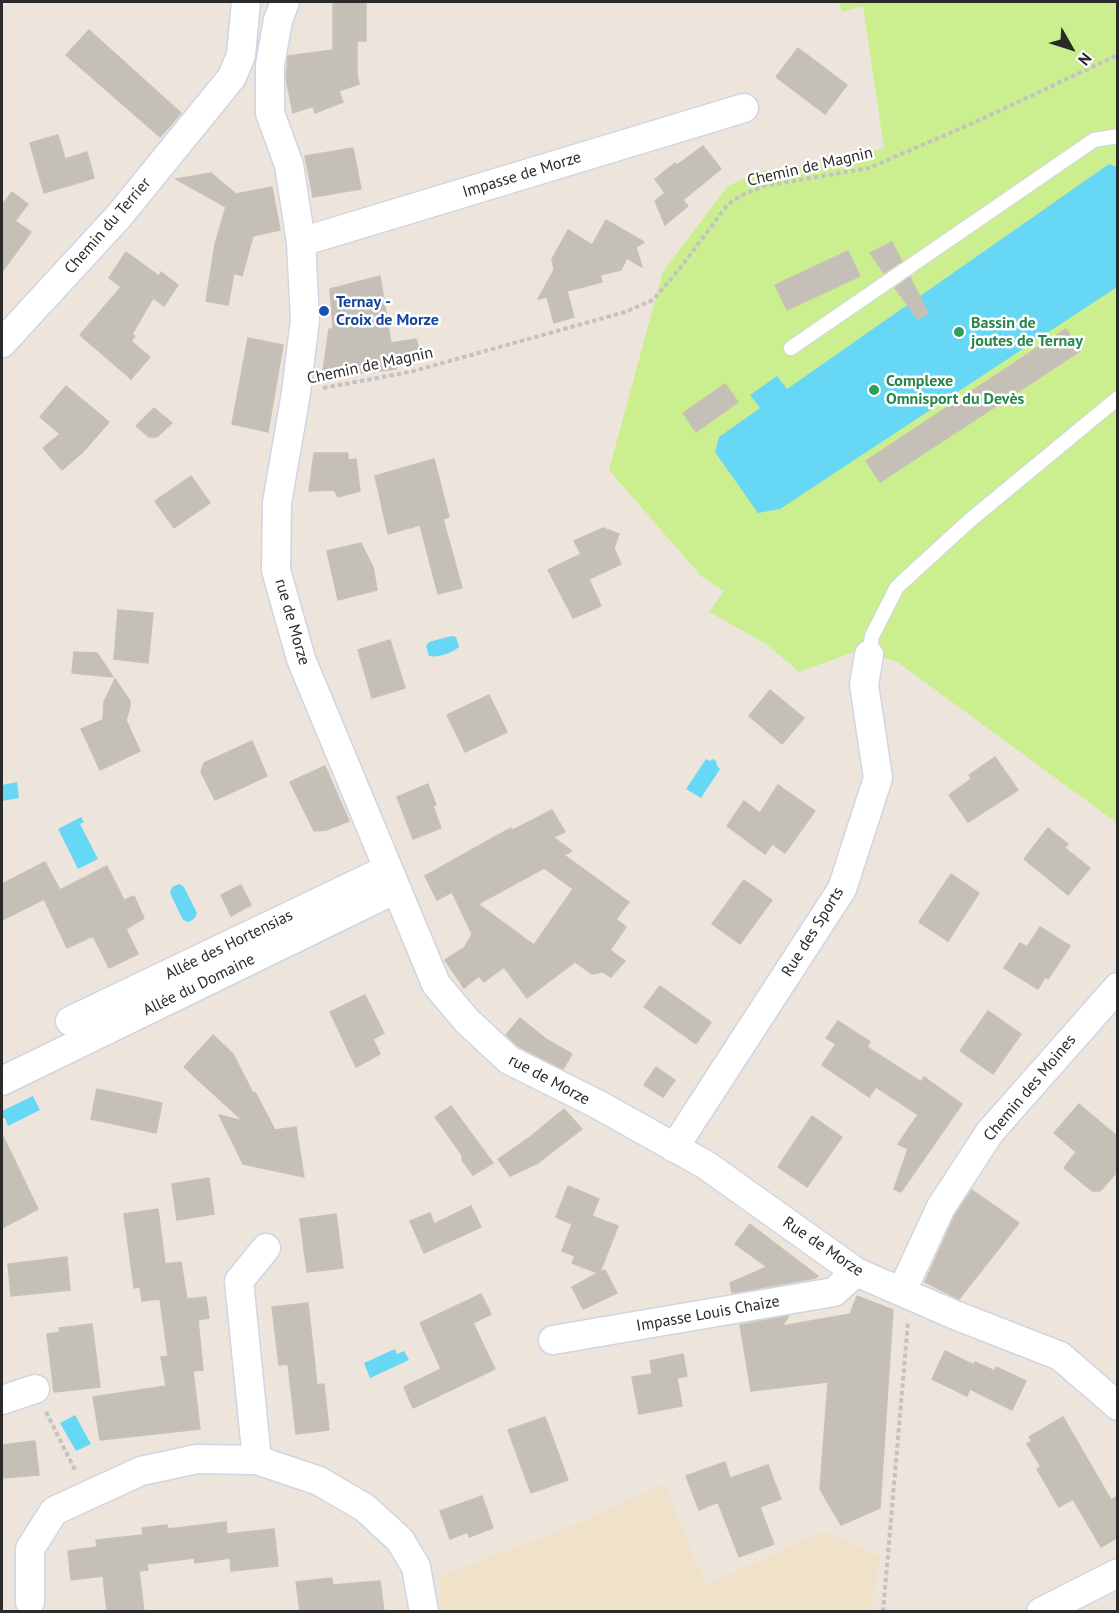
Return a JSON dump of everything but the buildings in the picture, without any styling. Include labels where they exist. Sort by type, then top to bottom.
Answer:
[{"type":"street","points":[[244,34],[246,2]]},
{"type":"street","points":[[251,2],[260,5],[278,2]]},
{"type":"street","points":[[211,105],[238,89],[265,81],[278,20],[285,2]]},
{"type":"street","name":"rue de Morze","points":[[244,34],[265,81],[270,113],[289,165],[301,242],[305,320],[296,393],[277,504],[276,570],[301,660],[436,984],[467,1022],[509,1060],[599,1105]]},
{"type":"street","name":"Chemin du Terrier","points":[[2,343],[119,216],[211,105],[232,77],[241,55],[244,34]]},
{"type":"street","name":"Impasse de Morze","points":[[301,242],[744,108]]},
{"type":"street","name":"Rue des Sports","points":[[674,1148],[842,889],[878,778],[864,685],[869,655]]},
{"type":"street","name":"Allée des Hortensias","points":[[70,1020],[392,879]]},
{"type":"street","name":"Allée du Domaine","points":[[2,1081],[392,879]]},
{"type":"street","name":"Chemin des Moines","points":[[902,1291],[941,1207],[990,1132],[1118,987]]},
{"type":"street","name":"Rue de Morze","points":[[599,1105],[711,1169],[856,1272],[955,1315],[1060,1356],[1118,1406]]},
{"type":"street","points":[[257,1460],[239,1281],[266,1248]]},
{"type":"street","name":"Impasse Louis Chaize","points":[[553,1340],[834,1292],[856,1272]]},
{"type":"street","points":[[2,1400],[34,1389]]},
{"type":"street","points":[[30,1602],[30,1549],[54,1511],[141,1471],[197,1459],[257,1460],[319,1481],[365,1508],[400,1540],[416,1567],[424,1611]]},
{"type":"street","points":[[1041,1611],[1118,1573]]},
{"type":"lane","points":[[791,348],[1094,140],[1118,136]]},
{"type":"lane","points":[[869,655],[872,636],[897,587],[969,521],[1118,399]]},
{"type":"path","name":"Chemin de Magnin","points":[[296,393],[410,372],[625,312],[653,300],[728,204],[742,195],[764,186],[869,168],[973,123],[1118,55]]},
{"type":"path","points":[[884,1611],[903,1363],[910,1307],[902,1291]]},
{"type":"path","points":[[34,1389],[87,1495]]},
{"type":"shaded area","points":[[664,1484],[706,1585],[824,1531],[880,1557],[871,1611],[440,1611],[440,1576],[570,1527]]},
{"type":"green space","name":"Complexe Omnisport du Devès","points":[[839,2],[1117,2],[1117,823],[896,661],[856,651],[799,672],[765,643],[709,612],[724,591],[701,576],[609,470],[663,271],[728,186],[761,171],[837,162],[884,148],[863,6],[842,12]]},
{"type":"water","name":"Bassin de joutes de Ternay","points":[[1109,164],[1117,167],[1117,287],[780,509],[758,513],[715,452],[719,437],[760,408],[750,395],[777,376],[787,389]]},
{"type":"water","points":[[451,636],[456,637],[459,647],[445,654],[429,656],[426,646],[429,642]]},
{"type":"water","points":[[706,759],[716,761],[720,769],[701,798],[686,789]]},
{"type":"water","points":[[17,782],[19,798],[2,801],[2,785]]},
{"type":"water","points":[[81,817],[84,822],[80,824],[98,859],[78,869],[58,829]]},
{"type":"water","points":[[179,884],[184,887],[197,913],[195,918],[189,922],[183,920],[170,893],[172,887]]},
{"type":"water","points":[[33,1096],[40,1110],[8,1126],[5,1118],[2,1118],[2,1111]]},
{"type":"water","points":[[395,1349],[397,1354],[404,1351],[409,1360],[370,1378],[364,1363]]},
{"type":"water","points":[[75,1415],[91,1444],[76,1451],[60,1423]]},
{"type":"place","name":"Ternay - Croix de Morze","points":[[324,311]]},
{"type":"place","name":"Bassin de joutes de Ternay","points":[[959,332]]},
{"type":"place","name":"Complexe Omnisport du Devès","points":[[874,390]]}]
